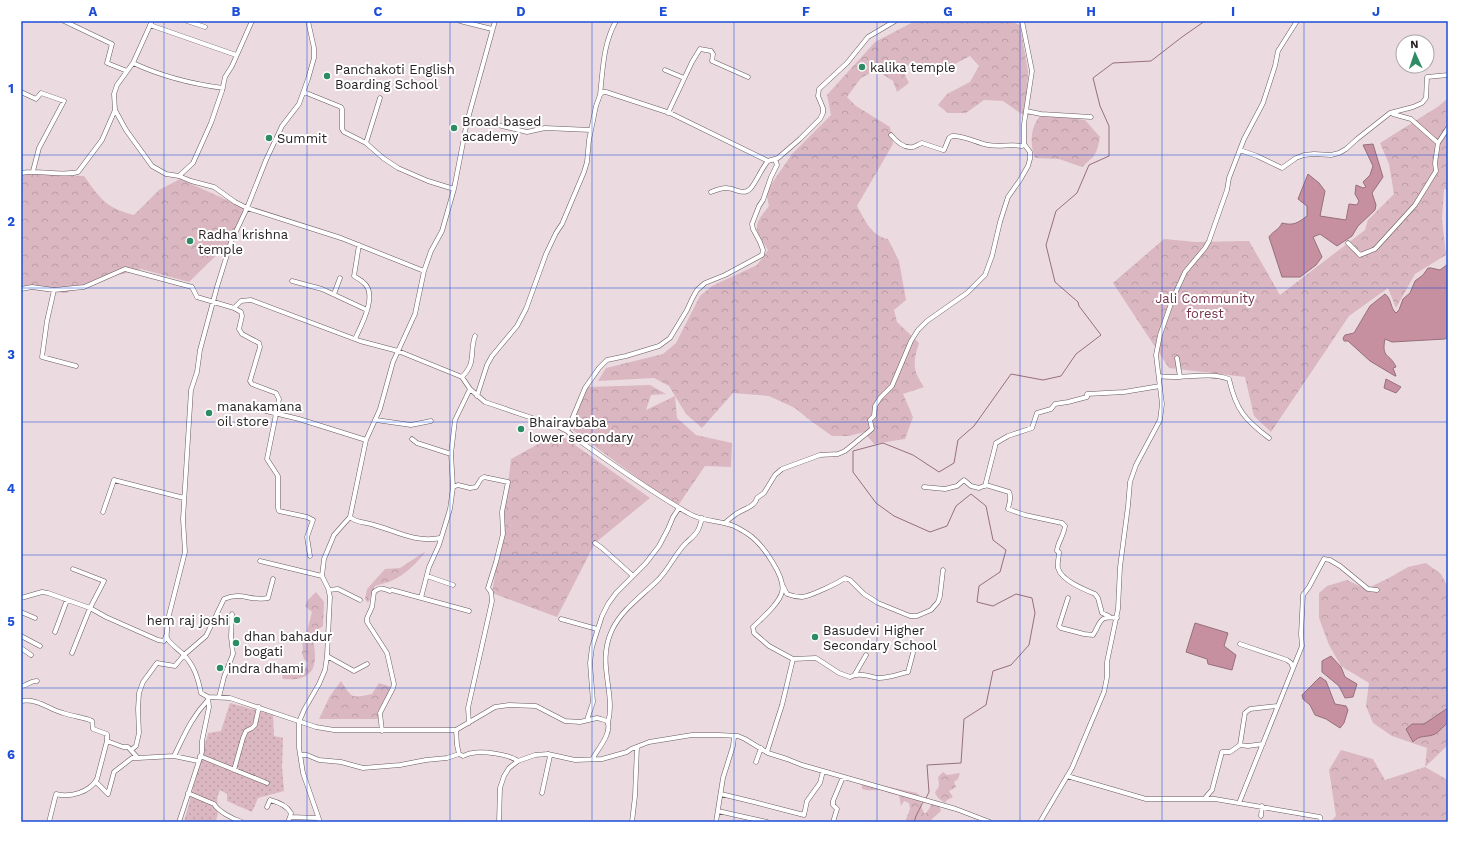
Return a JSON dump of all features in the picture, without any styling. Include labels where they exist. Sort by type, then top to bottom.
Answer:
[{"type":"street","points":[[64,21],[112,44],[107,63],[127,70]]},
{"type":"street","points":[[187,21],[205,27]]},
{"type":"street","points":[[21,598],[42,592],[48,593],[90,608],[106,617],[158,640],[164,641],[168,631],[167,623],[185,552],[183,519],[191,390],[197,372],[200,350],[231,242],[282,126],[299,104],[304,92],[314,58],[313,38],[308,21]]},
{"type":"street","points":[[460,21],[492,29]]},
{"type":"street","points":[[290,817],[319,820],[303,773],[300,755],[298,722],[320,684],[325,670],[330,597],[329,590],[322,576],[322,568],[328,547],[334,535],[350,517],[366,440],[376,420],[391,366],[415,314],[424,271],[431,251],[442,233],[454,188],[468,118],[495,21]]},
{"type":"street","points":[[477,396],[487,365],[492,356],[517,326],[526,309],[546,254],[562,224],[584,172],[587,162],[591,130],[600,95],[603,59],[611,30],[616,21]]},
{"type":"street","points":[[711,192],[727,188],[741,192],[749,190],[753,186],[762,168],[800,139],[820,118],[823,113],[823,108],[818,96],[820,89],[847,63],[868,37],[895,21]]},
{"type":"street","points":[[725,523],[735,514],[749,507],[756,501],[757,498],[764,493],[775,475],[782,469],[820,455],[838,454],[845,451],[872,429],[870,420],[874,416],[875,406],[880,398],[892,386],[911,341],[918,330],[927,320],[967,293],[985,275],[992,256],[1008,197],[1020,180],[1030,159],[1030,152],[1024,144],[1026,111],[1032,71],[1022,21]]},
{"type":"street","points":[[1040,822],[1077,757],[1081,743],[1104,692],[1107,677],[1107,662],[1117,618],[1120,567],[1130,482],[1136,464],[1160,420],[1162,404],[1156,355],[1160,335],[1185,272],[1209,241],[1227,190],[1231,172],[1249,127],[1263,103],[1275,66],[1278,51],[1297,21]]},
{"type":"street","points":[[179,176],[193,163],[211,123],[223,88],[225,77],[232,66],[246,36],[250,22]]},
{"type":"street","points":[[236,55],[151,23],[133,63],[116,85],[114,94],[115,110],[126,130],[152,166],[166,174],[179,176],[214,187],[235,202],[247,208],[341,238],[424,271]]},
{"type":"street","points":[[668,113],[698,50],[702,49],[711,51],[713,54],[712,61],[748,77]]},
{"type":"street","points":[[133,63],[185,80],[223,88]]},
{"type":"street","points":[[664,70],[684,78]]},
{"type":"street","points":[[1240,150],[1282,168],[1296,158],[1304,155],[1331,155],[1340,153],[1390,113],[1422,103],[1426,98],[1427,77],[1448,75]]},
{"type":"street","points":[[21,92],[36,99],[40,93],[64,101],[39,148],[33,171]]},
{"type":"street","points":[[304,92],[340,107],[342,109],[342,129],[344,132],[366,143],[377,154],[398,168],[428,181],[454,188]]},
{"type":"street","points":[[600,95],[603,92],[606,92],[668,113],[768,162]]},
{"type":"street","points":[[366,143],[380,98]]},
{"type":"street","points":[[21,173],[33,171],[70,174],[78,172],[102,140],[115,110]]},
{"type":"street","points":[[1026,111],[1041,114],[1091,117]]},
{"type":"street","points":[[1390,113],[1411,119],[1438,143]]},
{"type":"street","points":[[468,118],[527,132],[545,128],[591,130]]},
{"type":"street","points":[[1348,243],[1360,255],[1375,249],[1415,205],[1436,171],[1435,163],[1438,143],[1448,128]]},
{"type":"street","points":[[891,135],[896,141],[903,145],[912,147],[922,143],[943,150],[949,138],[952,136],[958,136],[986,145],[1022,146],[1024,144]]},
{"type":"street","points":[[568,431],[585,388],[607,360],[659,346],[670,338],[697,290],[705,283],[762,256],[763,250],[752,224],[776,165],[775,159]]},
{"type":"street","points":[[356,339],[367,310],[369,291],[365,283],[353,274],[359,245]]},
{"type":"street","points":[[21,289],[32,287],[54,290],[84,287],[125,269],[192,287],[197,297],[234,308],[241,312],[242,316],[239,329],[242,334],[260,343],[250,381],[252,384],[276,393],[279,399],[267,459],[278,476],[278,508],[279,511],[307,517],[313,520],[308,537],[310,556]]},
{"type":"street","points":[[334,294],[340,278]]},
{"type":"street","points":[[292,281],[322,289],[367,310]]},
{"type":"street","points":[[54,290],[47,321],[42,357],[76,366]]},
{"type":"street","points":[[234,308],[241,301],[251,300],[371,345],[398,351],[462,377],[477,396],[494,406],[532,417],[568,431],[606,460],[695,518],[702,518],[735,526],[753,538],[763,548],[782,579],[782,592],[778,601],[753,627],[754,632],[769,646],[793,659],[816,658],[845,676],[850,677],[855,674],[866,655]]},
{"type":"street","points":[[462,377],[467,372],[472,362],[472,349],[475,336]]},
{"type":"street","points":[[1177,358],[1180,377]]},
{"type":"street","points":[[1159,376],[1214,376],[1228,379],[1233,396],[1242,414],[1248,421],[1269,438]]},
{"type":"street","points":[[984,486],[996,443],[1008,436],[1032,428],[1037,413],[1051,409],[1056,404],[1086,397],[1087,394],[1124,392],[1160,386]]},
{"type":"street","points":[[421,598],[450,509],[453,487],[452,454],[455,420],[470,389]]},
{"type":"street","points":[[266,411],[366,440]]},
{"type":"street","points":[[376,420],[411,425],[432,421]]},
{"type":"street","points":[[412,439],[417,443],[452,454]]},
{"type":"street","points":[[453,487],[458,485],[470,488],[476,487],[481,478],[508,482],[502,512],[503,534],[488,588],[491,592],[492,601],[468,708],[469,723]]},
{"type":"street","points":[[103,512],[114,480],[184,498]]},
{"type":"street","points":[[924,487],[945,489],[957,486],[964,480],[971,486],[979,488],[991,486],[1008,492],[1010,495],[1010,500],[1008,509],[1025,515],[1062,523],[1065,526],[1062,539],[1057,548],[1057,551],[1059,552],[1057,562],[1058,570],[1065,580],[1095,594],[1098,598],[1102,613],[1117,618]]},
{"type":"street","points":[[587,720],[593,702],[590,663],[593,640],[597,629],[608,604],[632,575],[646,563],[668,530],[673,517],[679,508]]},
{"type":"street","points":[[350,517],[357,522],[378,526],[408,537],[425,540],[440,538]]},
{"type":"street","points":[[593,758],[607,734],[609,693],[605,660],[612,629],[634,602],[661,576],[693,537],[698,530],[702,518]]},
{"type":"street","points":[[595,542],[632,575]]},
{"type":"street","points":[[1240,803],[1277,706],[1302,646],[1301,634],[1304,595],[1324,559],[1330,560],[1340,566],[1368,589],[1377,590]]},
{"type":"street","points":[[260,560],[322,576]]},
{"type":"street","points":[[72,653],[90,608],[104,580],[73,569]]},
{"type":"street","points":[[782,584],[787,594],[801,597],[807,596],[847,578],[870,599],[910,616],[917,616],[931,610],[938,602],[944,570]]},
{"type":"street","points":[[427,576],[453,585]]},
{"type":"street","points":[[131,750],[136,746],[138,738],[138,697],[143,682],[157,663],[175,666],[184,655],[206,636],[224,599],[230,596],[240,595],[255,598],[268,598],[273,579]]},
{"type":"street","points":[[382,731],[380,713],[393,688],[394,679],[386,653],[367,622],[367,618],[372,607],[374,592],[379,588],[383,588],[469,611]]},
{"type":"street","points":[[329,590],[338,590],[360,600]]},
{"type":"street","points":[[1068,598],[1059,626],[1061,628],[1093,635],[1100,620],[1109,616]]},
{"type":"street","points":[[54,632],[67,600]]},
{"type":"street","points":[[21,612],[35,618]]},
{"type":"street","points":[[219,697],[224,677],[233,654],[231,637],[232,614]]},
{"type":"street","points":[[561,619],[597,629]]},
{"type":"street","points":[[21,636],[40,646]]},
{"type":"street","points":[[166,636],[168,640],[184,655],[194,669],[201,693],[208,698],[230,698],[316,727],[334,730],[456,730],[495,707],[509,705],[536,706],[565,721],[580,722],[592,718],[601,719],[608,723]]},
{"type":"street","points":[[1240,644],[1288,660],[1293,668]]},
{"type":"street","points":[[21,648],[31,655]]},
{"type":"street","points":[[855,674],[880,678],[896,676],[908,672],[913,653]]},
{"type":"street","points":[[327,656],[354,671],[367,664]]},
{"type":"street","points":[[767,752],[782,705],[793,659]]},
{"type":"street","points":[[21,686],[24,686],[34,680],[37,681]]},
{"type":"street","points":[[174,756],[188,726],[208,698]]},
{"type":"street","points":[[178,822],[200,756],[209,707],[208,698]]},
{"type":"street","points":[[21,701],[26,700],[37,702],[63,713],[90,720],[92,721],[92,729],[107,734],[107,741],[96,782],[85,790],[71,795],[56,794],[49,822]]},
{"type":"street","points":[[1240,745],[1244,713],[1250,708],[1277,706]]},
{"type":"street","points":[[234,770],[243,738],[246,731],[255,725],[259,707]]},
{"type":"street","points":[[456,730],[459,754]]},
{"type":"street","points":[[499,822],[500,788],[504,776],[509,768],[518,761],[527,757],[548,754],[575,760],[593,758],[602,759],[615,756],[649,742],[692,736],[718,735],[738,736],[767,752],[802,765],[956,809],[990,822]]},
{"type":"street","points":[[716,822],[724,774],[734,746],[734,737]]},
{"type":"street","points":[[107,741],[123,747],[128,747],[137,758]]},
{"type":"street","points":[[1204,798],[1212,790],[1222,752],[1230,752],[1240,745],[1248,746],[1263,744]]},
{"type":"street","points":[[632,822],[635,796],[637,747]]},
{"type":"street","points":[[756,762],[761,748]]},
{"type":"street","points":[[300,755],[307,755],[319,760],[341,762],[363,768],[400,765],[447,758],[459,754],[463,756],[473,752],[513,757],[518,761]]},
{"type":"street","points":[[542,793],[550,756],[548,754]]},
{"type":"street","points":[[96,782],[108,794],[114,772],[132,758],[174,756],[198,762]]},
{"type":"street","points":[[200,756],[267,783]]},
{"type":"street","points":[[721,794],[804,815],[807,801],[820,782],[823,771]]},
{"type":"street","points":[[1067,776],[1146,799],[1204,798],[1262,806],[1320,817],[1321,822]]},
{"type":"street","points":[[833,822],[837,809],[833,805],[833,801],[843,777]]},
{"type":"street","points":[[188,793],[214,804],[228,816],[242,822]]},
{"type":"street","points":[[267,807],[270,800],[288,808],[291,813],[288,822]]},
{"type":"street","points":[[1261,816],[1262,806]]},
{"type":"street","points":[[718,811],[767,822]]},
{"type":"green space","points":[[915,21],[1010,21],[1020,25],[1028,71],[1026,117],[1003,101],[984,100],[966,113],[948,113],[938,105],[947,94],[970,82],[979,66],[970,56],[936,74],[921,63],[901,67],[909,83],[897,92],[893,81],[876,70],[861,78],[847,97],[856,106],[890,127],[893,144],[857,206],[869,227],[877,235],[888,239],[899,261],[906,300],[894,310],[897,322],[919,343],[915,366],[917,376],[924,387],[903,394],[913,417],[905,439],[874,444],[864,432],[849,436],[832,436],[795,408],[769,396],[733,393],[702,428],[686,414],[669,386],[654,378],[598,381],[606,368],[663,354],[676,343],[700,296],[712,286],[757,265],[768,250],[760,237],[757,228],[760,219],[769,206],[766,192],[792,154],[831,115],[827,95],[875,42]]},
{"type":"green space","name":"Jali Community forest","points":[[1448,98],[1448,190],[1444,189],[1442,219],[1446,255],[1415,274],[1396,308],[1388,288],[1349,316],[1271,432],[1254,416],[1245,377],[1169,368],[1113,283],[1164,239],[1196,242],[1249,241],[1280,295],[1365,230],[1368,220],[1394,194],[1389,164],[1380,143],[1439,106]]},
{"type":"green space","points":[[1048,115],[1085,120],[1100,137],[1095,154],[1082,167],[1059,159],[1035,158],[1032,148],[1032,132],[1039,117]]},
{"type":"green space","points":[[21,174],[84,176],[99,196],[109,205],[134,215],[159,190],[180,179],[247,209],[234,238],[189,282],[141,269],[103,279],[66,293],[21,289]]},
{"type":"green space","points":[[650,385],[666,394],[651,395],[646,410],[675,396],[677,418],[696,435],[732,443],[731,467],[705,466],[677,507],[570,428],[587,387]]},
{"type":"green space","points":[[558,433],[650,498],[595,543],[557,617],[492,593],[503,526],[511,459]]},
{"type":"green space","points":[[426,551],[406,572],[391,581],[375,586],[368,603],[365,599],[367,589],[385,569],[400,568]]},
{"type":"green space","points":[[1426,563],[1441,574],[1448,587],[1448,745],[1425,767],[1427,748],[1392,736],[1373,723],[1366,706],[1369,683],[1341,666],[1329,645],[1319,618],[1319,593],[1327,586],[1347,580],[1366,589],[1408,567]]},
{"type":"green space","points":[[316,592],[324,602],[323,626],[312,634],[315,653],[313,668],[303,677],[283,679],[282,675],[304,671],[308,663],[304,659],[302,653],[302,640],[307,631],[312,612],[305,606],[308,600]]},
{"type":"green space","points":[[341,681],[353,696],[372,694],[379,683],[391,687],[377,713],[381,719],[319,719],[330,696]]},
{"type":"green space","points":[[230,703],[273,715],[274,736],[283,738],[282,767],[284,791],[258,798],[252,812],[227,801],[227,794],[220,790],[217,799],[218,814],[215,822],[184,822],[208,733],[221,731]]},
{"type":"green space","points":[[1341,750],[1373,759],[1385,780],[1425,767],[1448,780],[1448,822],[1330,822],[1336,816],[1329,770]]},
{"type":"green space","points":[[943,772],[947,775],[960,773],[958,779],[954,782],[956,787],[949,791],[953,797],[945,803],[938,798],[935,793],[939,784],[938,777]]},
{"type":"green space","points":[[862,781],[917,793],[920,796],[922,809],[925,814],[933,800],[938,801],[941,811],[932,819],[931,822],[905,822],[910,809],[909,803],[904,801],[901,806],[899,795],[879,790],[862,789]]},
{"type":"shaded area","points":[[1373,144],[1383,177],[1372,193],[1376,205],[1375,210],[1358,226],[1352,236],[1337,246],[1320,234],[1313,237],[1322,257],[1316,265],[1300,277],[1282,277],[1269,237],[1282,223],[1295,223],[1307,216],[1307,206],[1298,199],[1308,174],[1319,183],[1325,191],[1320,216],[1346,220],[1349,204],[1357,205],[1359,201],[1355,194],[1356,185],[1363,188],[1366,187],[1363,182],[1370,175],[1373,166],[1363,145]]},
{"type":"shaded area","points":[[1448,264],[1448,337],[1445,339],[1392,342],[1385,339],[1384,350],[1396,367],[1393,368],[1396,376],[1370,361],[1348,341],[1344,341],[1343,338],[1345,335],[1354,333],[1370,306],[1385,294],[1389,298],[1396,313],[1399,310],[1403,299],[1410,293],[1415,281],[1423,275],[1428,268],[1440,270]]},
{"type":"shaded area","points":[[1386,379],[1401,387],[1396,393],[1384,388]]},
{"type":"shaded area","points":[[1195,623],[1228,633],[1224,646],[1236,655],[1232,670],[1208,664],[1207,659],[1186,652]]},
{"type":"shaded area","points":[[1331,656],[1341,667],[1345,677],[1357,684],[1353,697],[1345,698],[1339,686],[1322,672],[1322,661]]},
{"type":"shaded area","points":[[1320,677],[1326,681],[1335,704],[1346,706],[1348,710],[1344,723],[1340,728],[1326,719],[1315,715],[1310,705],[1303,699],[1302,695]]},
{"type":"shaded area","points":[[1448,708],[1448,722],[1442,728],[1435,734],[1418,738],[1413,742],[1406,729],[1412,724],[1424,724]]},
{"type":"waterway","points":[[926,798],[929,792],[927,765],[961,763],[964,719],[986,705],[993,671],[1011,665],[1029,645],[1035,613],[1032,598],[1016,594],[993,606],[977,602],[979,586],[1000,572],[1006,550],[993,540],[986,506],[971,494],[956,506],[947,526],[930,532],[894,516],[876,503],[853,472],[853,451],[883,443],[913,455],[939,472],[954,463],[958,440],[974,426],[1011,374],[1043,380],[1061,376],[1076,354],[1101,335],[1079,306],[1078,302],[1055,282],[1046,245],[1056,211],[1077,193],[1089,165],[1109,156],[1109,126],[1100,106],[1093,78],[1113,63],[1151,61],[1205,21]]},
{"type":"waterway","points":[[914,822],[923,802]]},
{"type":"place","name":"kalika temple","points":[[862,67]]},
{"type":"place","name":"Panchakoti English Boarding School","points":[[327,76]]},
{"type":"place","name":"Broad based academy","points":[[454,128]]},
{"type":"place","name":"Summit","points":[[269,138]]},
{"type":"place","name":"Radha krishna temple","points":[[190,241]]},
{"type":"place","name":"manakamana oil store","points":[[209,413]]},
{"type":"place","name":"Bhairavbaba lower secondary","points":[[521,429]]},
{"type":"place","name":"hem raj joshi","points":[[237,620]]},
{"type":"place","name":"Basudevi Higher Secondary School","points":[[815,637]]},
{"type":"place","name":"dhan bahadur bogati","points":[[236,643]]},
{"type":"place","name":"indra dhami","points":[[220,668]]}]
